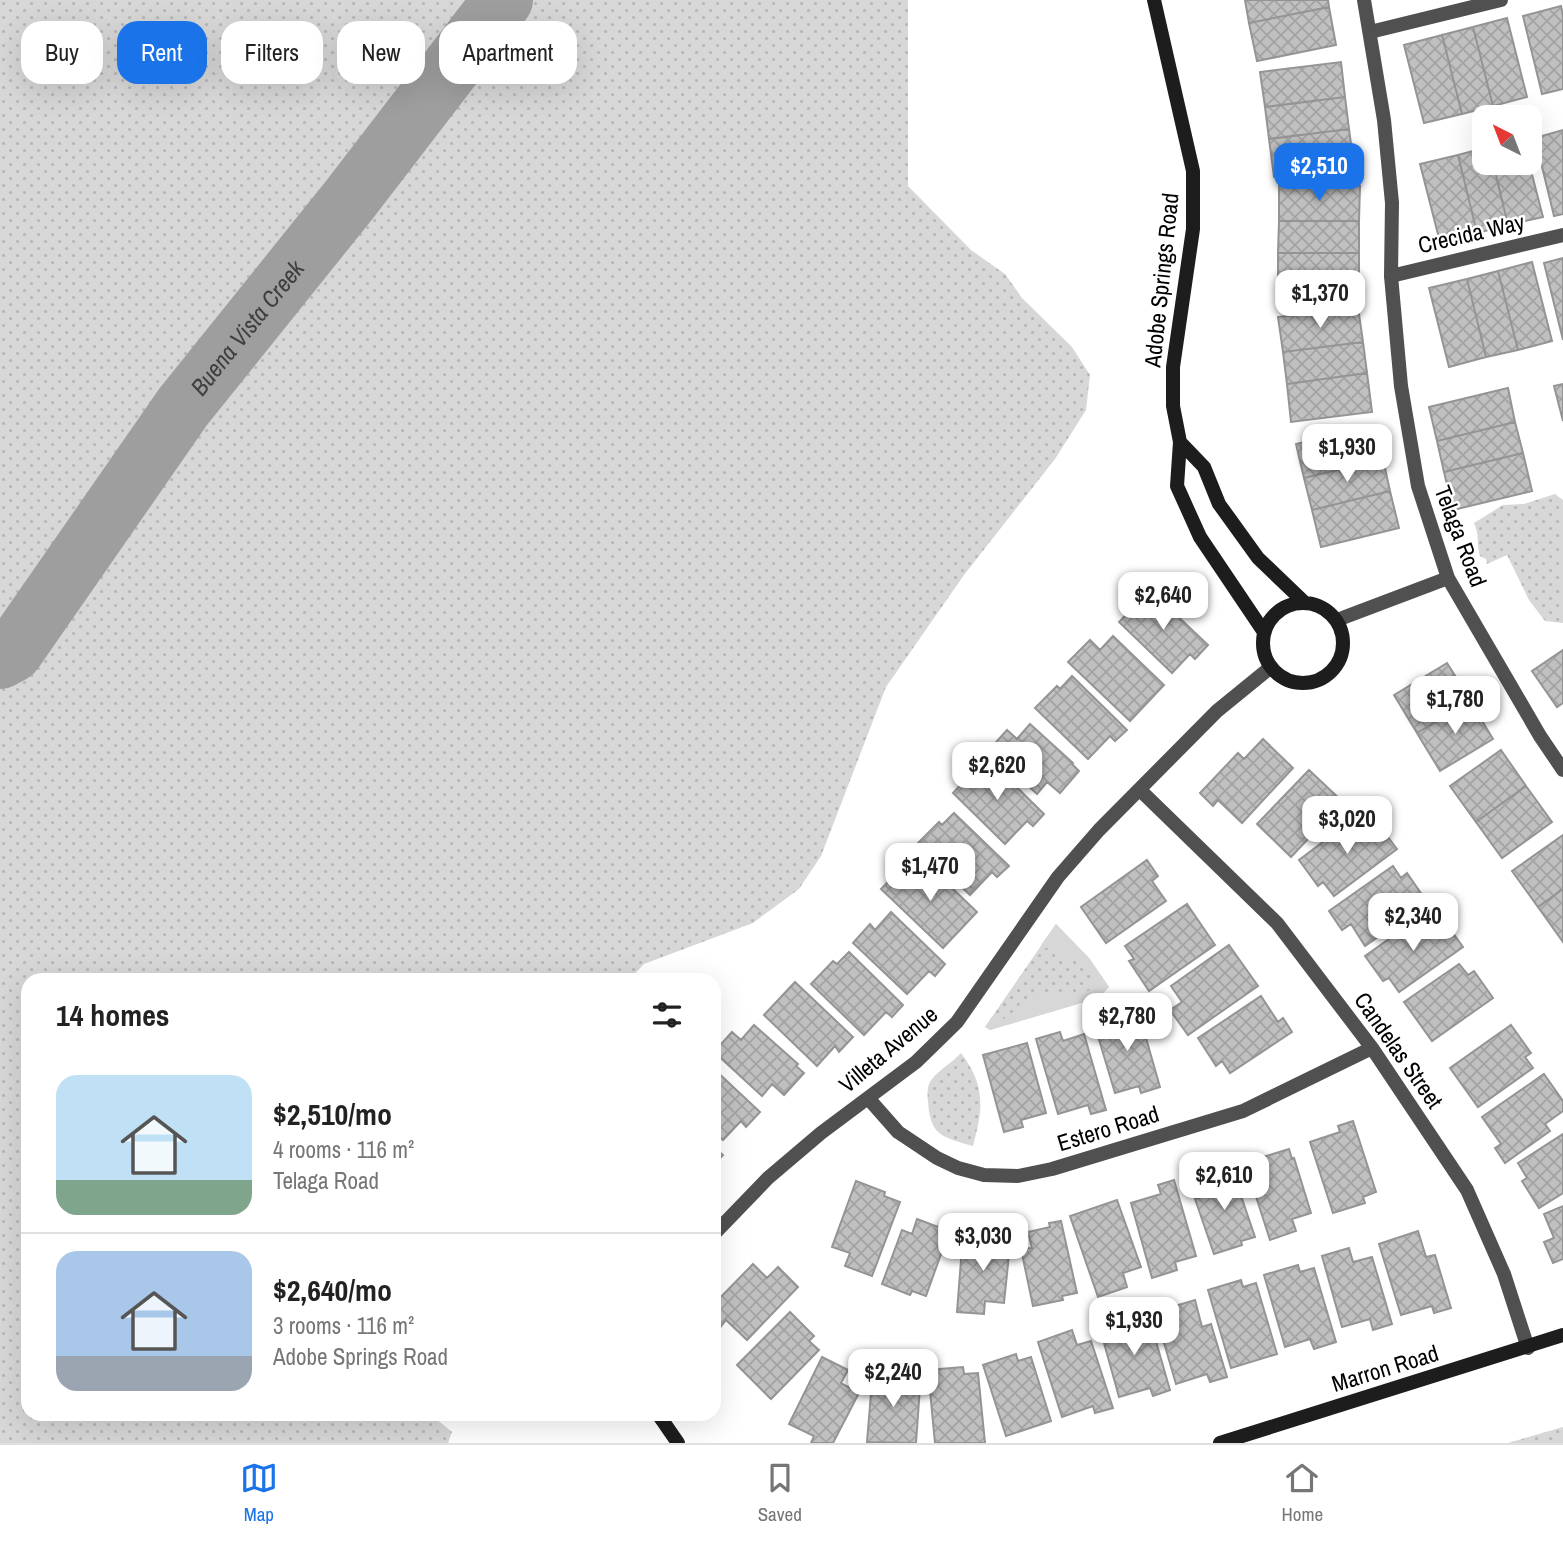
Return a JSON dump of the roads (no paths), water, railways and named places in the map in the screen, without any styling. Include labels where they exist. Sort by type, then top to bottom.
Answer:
[{"type":"street","name":"Adobe Springs Road","points":[[1154,0],[1193,171],[1193,229],[1174,367],[1173,406],[1180,442],[1178,486],[1200,537],[1264,632]]},
{"type":"street","name":"Telaga Road","points":[[1364,0],[1384,120],[1392,204],[1391,276],[1401,386],[1418,485],[1448,578],[1540,736],[1563,770]]},
{"type":"street","points":[[1370,32],[1502,0]]},
{"type":"street","name":"Crecida Way","points":[[1391,276],[1563,235]]},
{"type":"street","points":[[1180,442],[1204,467],[1219,504],[1258,558],[1304,602]]},
{"type":"street","points":[[1337,620],[1448,578]]},
{"type":"street","points":[[1304,602],[1328,611],[1337,620],[1342,631],[1342,657],[1326,676],[1314,682],[1300,684],[1286,680],[1271,667],[1263,647],[1264,632],[1270,620],[1280,610],[1304,602]]},
{"type":"street","name":"Villeta Avenue","points":[[721,1227],[768,1178],[821,1133],[916,1062],[957,1022],[1058,877],[1099,830],[1217,711],[1271,667]]},
{"type":"street","name":"Candelas Street","points":[[1140,790],[1277,923],[1372,1048],[1467,1190],[1504,1274],[1528,1348]]},
{"type":"street","name":"Estero Road","points":[[868,1098],[898,1132],[937,1158],[958,1168],[984,1175],[1018,1176],[1052,1169],[1243,1111],[1372,1048]]},
{"type":"street","name":"Marron Road","points":[[1220,1443],[1563,1335]]},
{"type":"street","points":[[663,1421],[678,1443]]},
{"type":"waterway","name":"Buena Vista Creek","points":[[0,659],[13,652],[183,407],[350,199],[503,0]]}]
